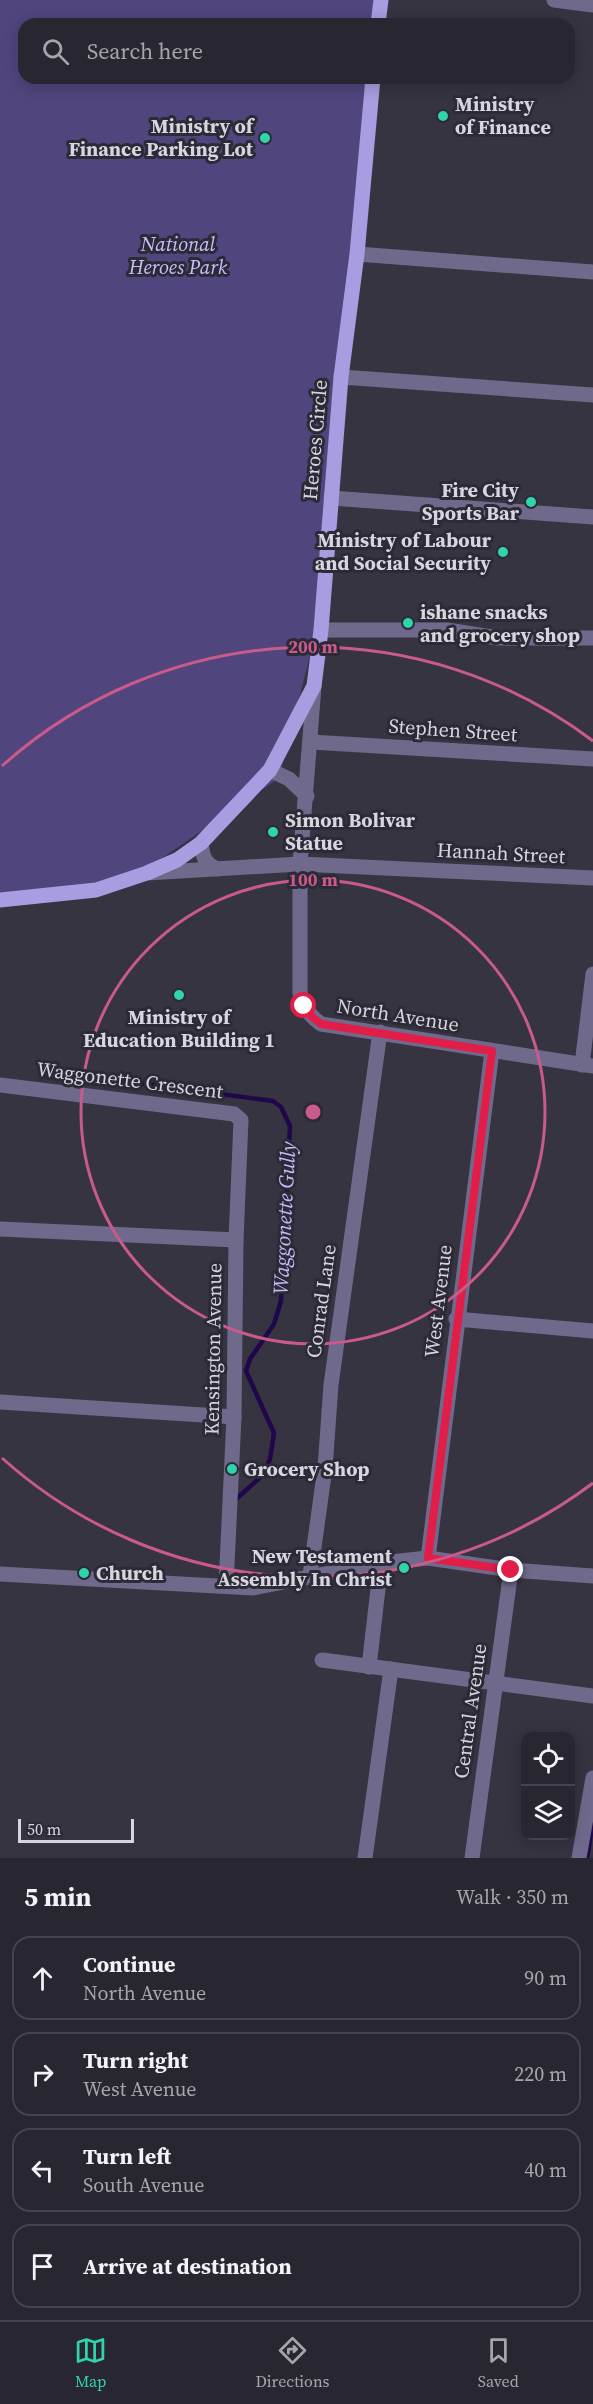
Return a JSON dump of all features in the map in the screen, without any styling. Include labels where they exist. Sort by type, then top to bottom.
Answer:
[{"type":"main road","points":[[379,18],[381,0]]},
{"type":"main road","name":"Heroes Circle","points":[[0,900],[96,890],[177,860],[201,843],[270,770],[314,686],[321,630],[341,377],[357,254],[372,84]]},
{"type":"street","points":[[554,0],[593,5]]},
{"type":"street","points":[[357,254],[593,272]]},
{"type":"street","points":[[341,377],[593,395]]},
{"type":"street","points":[[331,498],[593,517]]},
{"type":"street","points":[[321,630],[447,630],[498,638],[593,639]]},
{"type":"street","name":"North Avenue","points":[[314,686],[300,864],[300,978],[304,1006],[311,1016],[321,1024],[588,1065]]},
{"type":"street","name":"Stephen Street","points":[[311,742],[593,759]]},
{"type":"street","points":[[270,770],[288,778],[307,796]]},
{"type":"street","points":[[201,843],[203,857],[208,865],[217,869]]},
{"type":"street","name":"Hannah Street","points":[[147,873],[300,864],[593,878]]},
{"type":"street","points":[[588,1065],[593,974]]},
{"type":"street","name":"Conrad Lane","points":[[310,1576],[325,1468],[331,1385],[380,1032]]},
{"type":"street","name":"West Avenue","points":[[428,1558],[456,1319],[492,1051]]},
{"type":"street","name":"Waggonette Crescent","points":[[0,1085],[234,1113],[239,1116],[236,1240]]},
{"type":"street","name":"Kensington Avenue","points":[[0,1229],[236,1240],[234,1417],[226,1586]]},
{"type":"street","points":[[456,1319],[593,1331]]},
{"type":"street","points":[[0,1402],[234,1417]]},
{"type":"street","points":[[0,1574],[253,1588],[381,1563],[428,1558],[511,1570],[593,1576]]},
{"type":"street","points":[[369,1667],[381,1563]]},
{"type":"street","name":"Central Avenue","points":[[472,1858],[511,1570]]},
{"type":"street","points":[[322,1660],[593,1695]]},
{"type":"street","points":[[365,1858],[391,1670]]},
{"type":"street","points":[[579,1858],[593,1778]]},
{"type":"green space","name":"National Heroes Park","points":[[0,0],[381,0],[380,18],[18,18],[18,84],[373,84],[317,628],[279,778],[149,867],[112,881],[0,898]]},
{"type":"waterway","name":"Waggonette Gully","points":[[87,1076],[273,1101],[281,1107],[290,1126],[281,1301],[274,1324],[250,1359],[246,1371],[274,1433],[270,1459],[263,1475],[235,1500]]},
{"type":"waterway","points":[[587,1858],[593,1822]]},
{"type":"place","name":"Ministry of Finance","points":[[443,116]]},
{"type":"place","name":"Ministry of Finance Parking Lot","points":[[265,138]]},
{"type":"place","name":"Fire City Sports Bar","points":[[531,502]]},
{"type":"place","name":"Ministry of Labour and Social Security","points":[[503,552]]},
{"type":"place","name":"ishane snacks and grocery shop","points":[[408,623]]},
{"type":"place","name":"Simon Bolivar Statue","points":[[273,832]]},
{"type":"place","name":"Ministry of Education Building 1","points":[[179,995]]},
{"type":"place","name":"Grocery Shop","points":[[232,1469]]},
{"type":"place","name":"New Testament Assembly In Christ","points":[[404,1568]]},
{"type":"place","name":"Church","points":[[84,1573]]},
{"type":"route","points":[[304,1006],[321,1024],[492,1051],[456,1319],[428,1558],[511,1570]]}]
